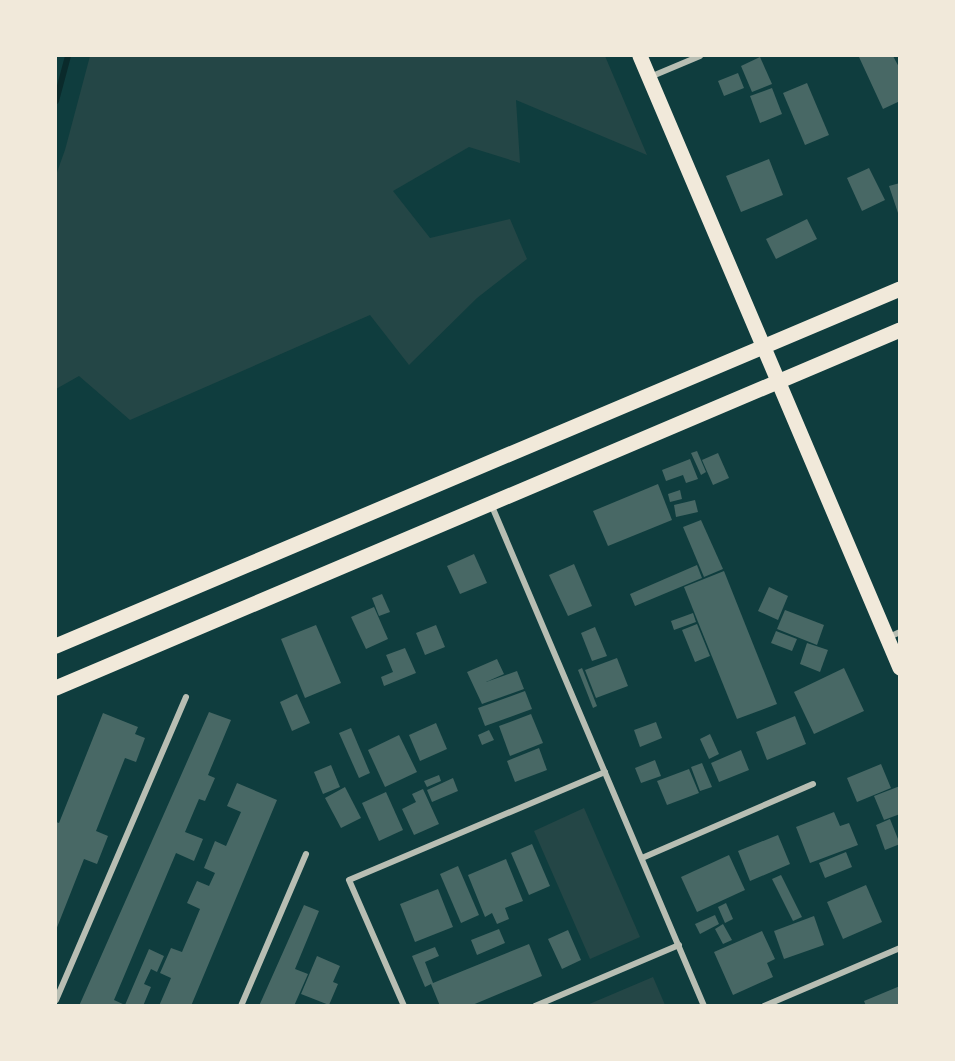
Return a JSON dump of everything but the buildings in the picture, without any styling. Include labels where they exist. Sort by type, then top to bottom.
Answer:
[{"type":"main road","points":[[640,56],[778,382],[893,635],[900,668]]},
{"type":"main road","points":[[56,646],[900,289]]},
{"type":"main road","points":[[56,688],[900,330]]},
{"type":"street","points":[[649,77],[700,56]]},
{"type":"street","points":[[491,503],[704,1005]]},
{"type":"street","points":[[56,1000],[186,697]]},
{"type":"street","points":[[404,1005],[350,880],[605,772]]},
{"type":"street","points":[[642,858],[813,783]]},
{"type":"street","points":[[241,1005],[306,854]]},
{"type":"street","points":[[536,1005],[679,945]]},
{"type":"street","points":[[764,1005],[900,948]]},
{"type":"shaded area","points":[[90,56],[605,56],[647,155],[516,100],[520,163],[469,147],[393,191],[430,238],[510,219],[527,259],[477,298],[409,365],[370,315],[130,420],[79,376],[56,389],[56,175]]},
{"type":"shaded area","points":[[584,808],[640,937],[590,959],[534,831]]},
{"type":"shaded area","points":[[653,977],[665,1005],[587,1005]]},
{"type":"waterway","points":[[56,101],[68,56]]}]
